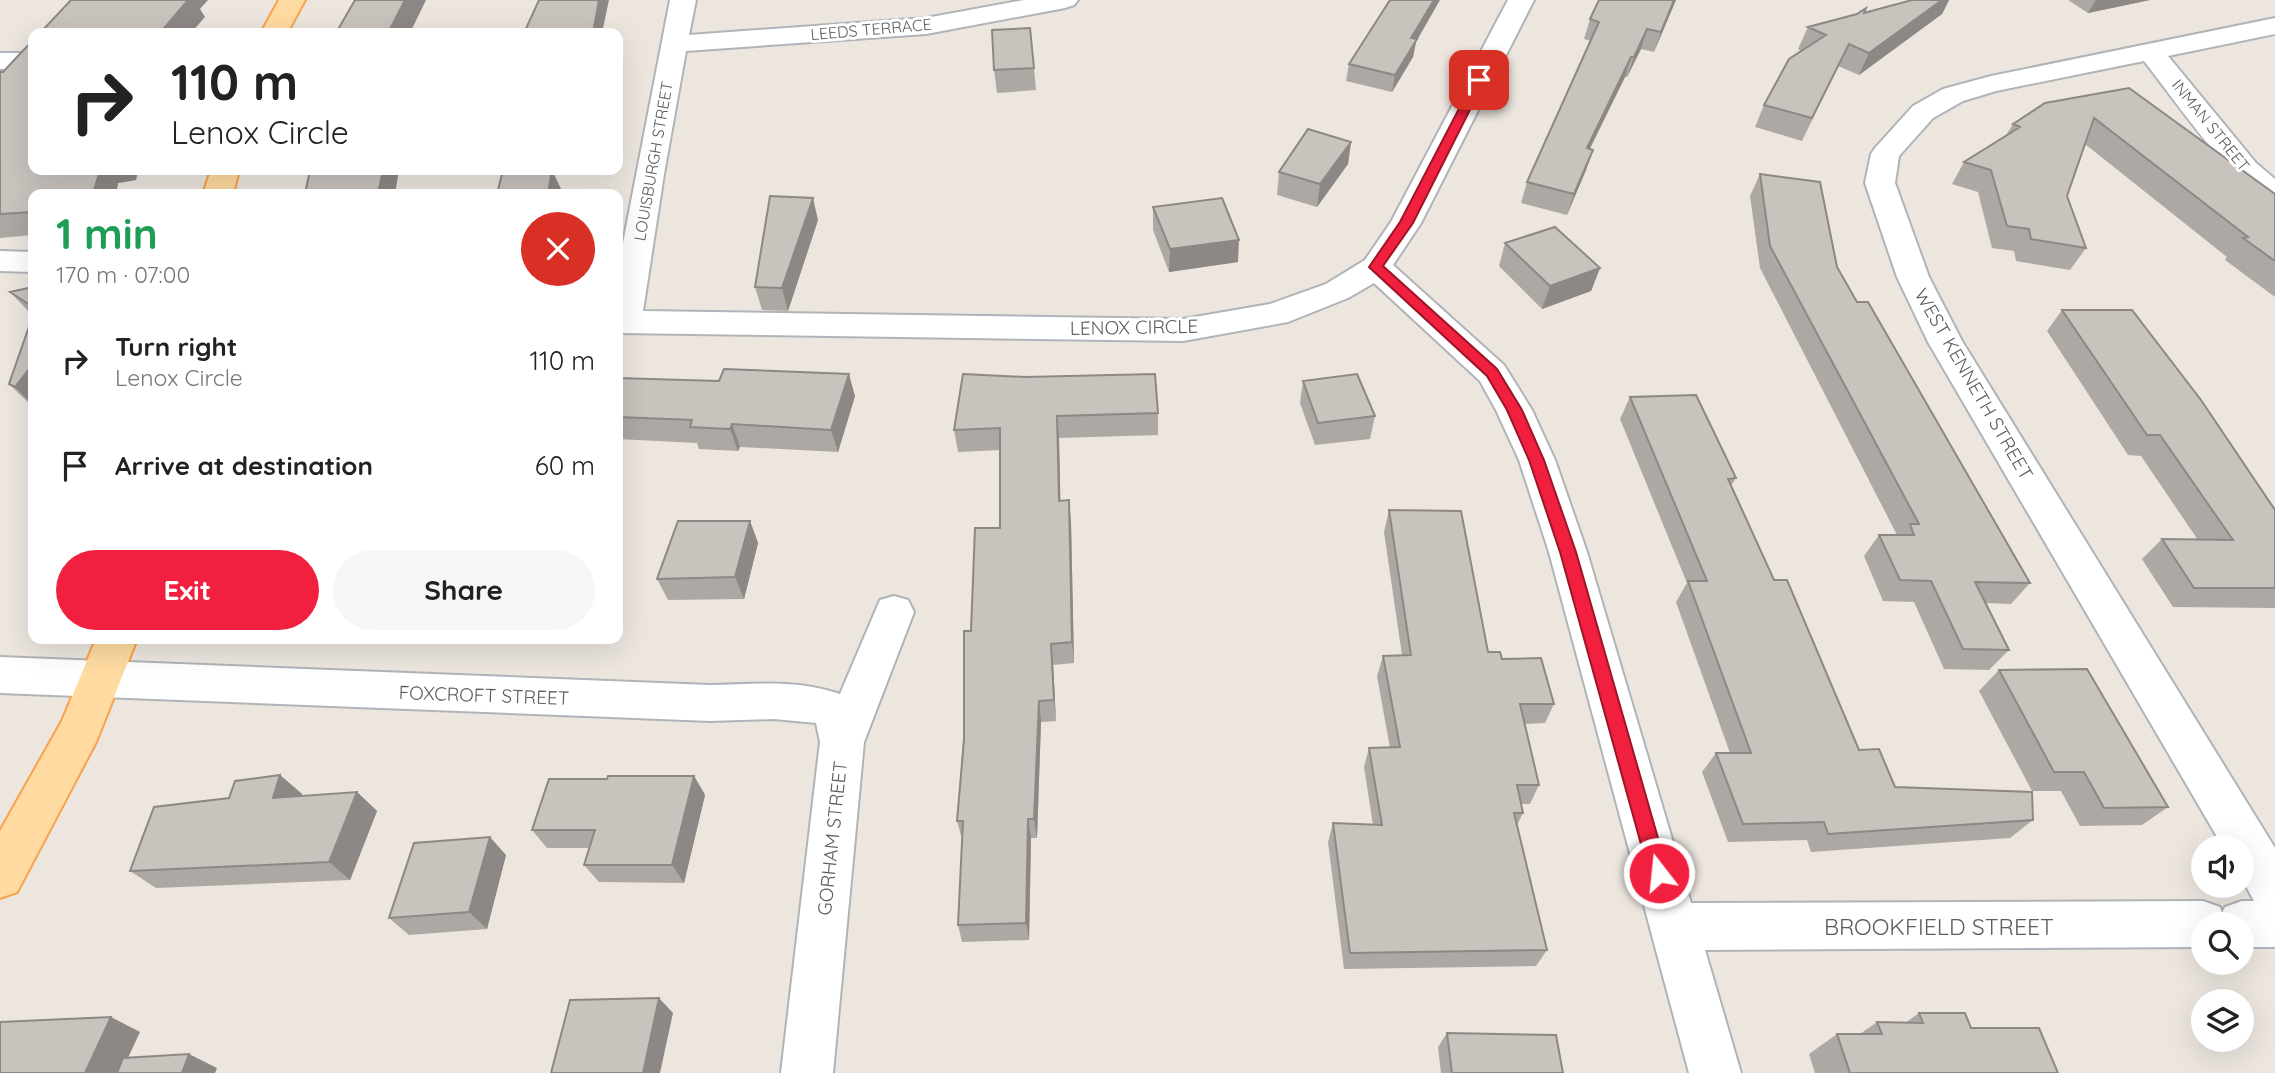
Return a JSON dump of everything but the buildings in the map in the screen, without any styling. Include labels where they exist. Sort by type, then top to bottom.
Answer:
[{"type":"main road","points":[[277,28],[292,0]]},
{"type":"main road","points":[[0,876],[80,729],[114,644]]},
{"type":"street","name":"LOUISBURGH STREET","points":[[623,311],[683,0]]},
{"type":"street","name":"LEEDS TERRACE","points":[[675,44],[926,26],[1065,0]]},
{"type":"street","name":"LENOX CIRCLE","points":[[623,322],[1183,330],[1276,314],[1337,291],[1376,267],[1406,223],[1521,0]]},
{"type":"street","name":"WEST KENNETH STREET","points":[[2275,26],[1991,84],[1952,95],[1923,113],[1897,139],[1885,154],[1880,183],[1913,277],[1945,342],[2275,891]]},
{"type":"street","name":"INMAN STREET","points":[[2151,51],[2246,169],[2275,194]]},
{"type":"street","points":[[0,61],[28,61]]},
{"type":"street","points":[[0,261],[28,262]]},
{"type":"street","points":[[1376,267],[1492,373],[1514,410],[1536,460],[1568,552],[1715,1073]]},
{"type":"street","name":"GORHAM STREET","points":[[807,1073],[842,742],[894,612]]},
{"type":"street","points":[[0,675],[101,680]]},
{"type":"street","name":"FOXCROFT STREET","points":[[101,680],[710,703],[793,702],[822,705],[835,711],[842,742]]},
{"type":"street","name":"BROOKFIELD STREET","points":[[1674,927],[2191,924]]},
{"type":"street","points":[[2254,924],[2275,924]]},
{"type":"route","points":[[1479,80],[1406,223],[1376,267],[1492,373],[1514,410],[1536,460],[1568,552],[1659,873]]}]
